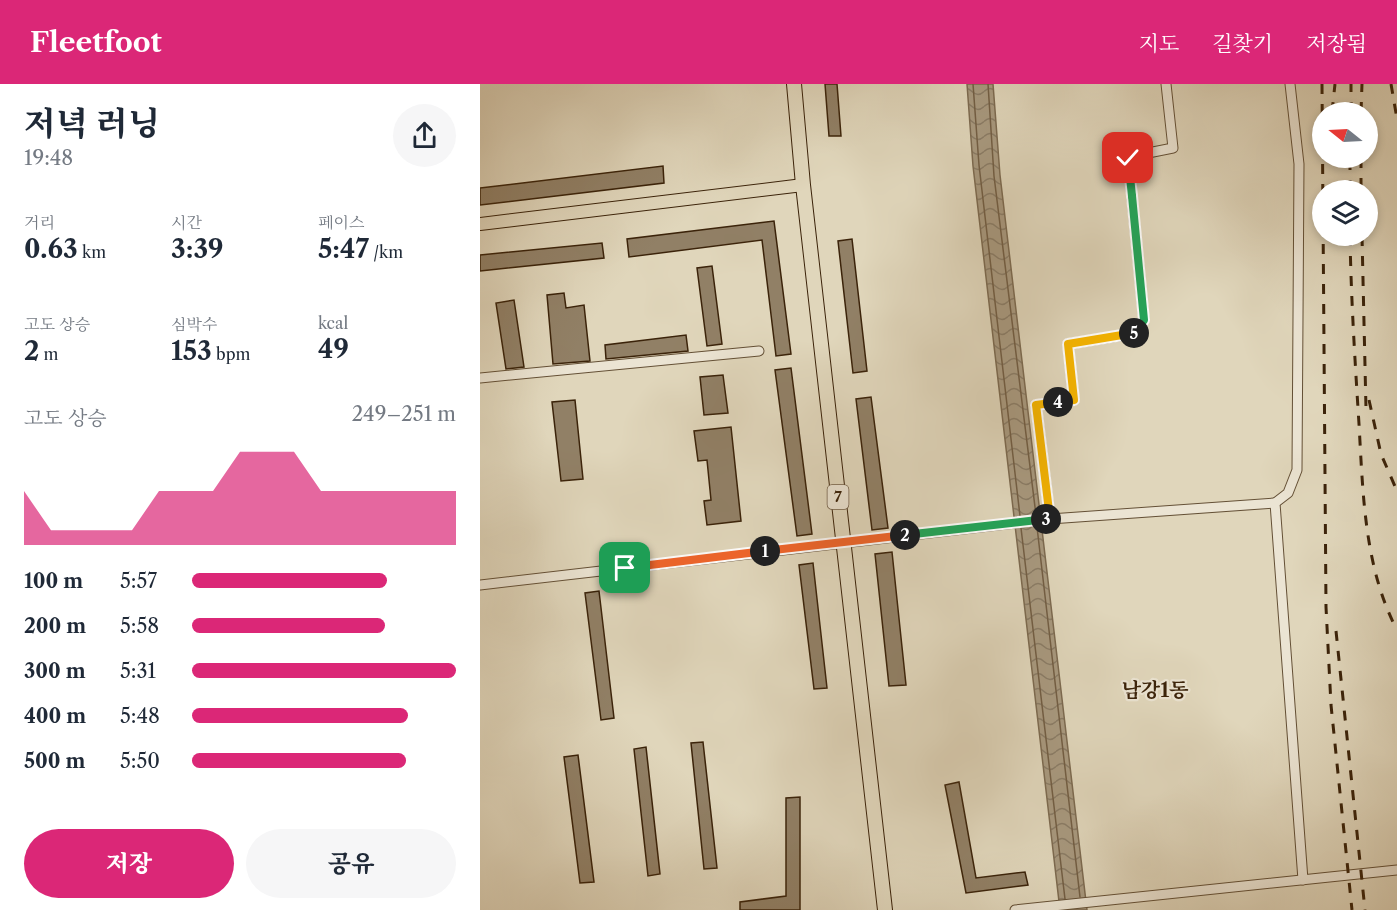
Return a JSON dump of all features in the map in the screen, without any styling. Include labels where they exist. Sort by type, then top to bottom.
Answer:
[{"type":"highway","name":"7","points":[[794,84],[803,185],[885,910]]},
{"type":"main road","points":[[480,224],[803,185]]},
{"type":"street","points":[[1050,519],[1036,405],[1074,400],[1068,344],[1136,333],[1144,320],[1128,158],[1173,147],[1166,84]]},
{"type":"street","points":[[480,585],[1010,523],[1275,504],[1288,493],[1297,470],[1299,164],[1290,84]]},
{"type":"street","points":[[480,378],[759,351]]},
{"type":"street","points":[[1275,504],[1303,880]]},
{"type":"street","points":[[1015,910],[1397,870]]},
{"type":"water","points":[[967,84],[993,84],[1000,175],[1087,910],[1060,910],[973,166]]},
{"type":"building","points":[[825,84],[837,84],[841,136],[829,136]]},
{"type":"building","points":[[663,166],[664,183],[480,205],[480,188]]},
{"type":"building","points":[[774,221],[791,354],[776,356],[762,240],[629,257],[627,239]]},
{"type":"building","points":[[852,239],[867,371],[853,373],[838,241]]},
{"type":"building","points":[[602,243],[604,258],[480,271],[480,255]]},
{"type":"building","points":[[712,266],[722,344],[707,346],[697,268]]},
{"type":"building","points":[[564,293],[566,308],[584,305],[590,361],[553,364],[547,295]]},
{"type":"building","points":[[514,300],[524,367],[506,369],[496,303]]},
{"type":"building","points":[[686,335],[688,351],[606,359],[605,345]]},
{"type":"building","points":[[791,368],[812,534],[797,536],[775,370]]},
{"type":"building","points":[[723,375],[728,413],[704,415],[700,377]]},
{"type":"building","points":[[871,397],[888,528],[872,530],[856,399]]},
{"type":"building","points":[[575,400],[583,479],[561,481],[552,402]]},
{"type":"building","points":[[731,427],[741,521],[707,525],[704,501],[711,500],[707,460],[698,461],[694,431]]},
{"type":"building","points":[[892,552],[906,685],[889,686],[875,554]]},
{"type":"building","points":[[813,563],[827,688],[814,689],[799,565]]},
{"type":"building","points":[[599,591],[614,718],[601,720],[585,593]]},
{"type":"building","points":[[703,742],[717,868],[704,869],[691,743]]},
{"type":"building","points":[[646,747],[660,874],[648,876],[634,749]]},
{"type":"building","points":[[578,755],[594,882],[580,883],[564,757]]},
{"type":"building","points":[[959,782],[976,878],[1025,872],[1028,885],[966,893],[945,785]]},
{"type":"building","points":[[800,797],[800,910],[740,910],[740,902],[786,896],[786,798]]},
{"type":"railway","points":[[1322,84],[1326,607],[1331,705],[1352,910]]},
{"type":"railway","points":[[1333,102],[1335,84]]},
{"type":"railway","points":[[1351,84],[1351,102]]},
{"type":"railway","points":[[1361,102],[1362,84]]},
{"type":"railway","points":[[1391,84],[1397,119]]},
{"type":"railway","points":[[1350,168],[1350,180]]},
{"type":"railway","points":[[1361,168],[1361,180]]},
{"type":"railway","points":[[1350,246],[1362,476],[1367,529],[1378,581],[1397,630]]},
{"type":"railway","points":[[1362,246],[1366,409]]},
{"type":"railway","points":[[1369,400],[1381,454],[1397,491]]},
{"type":"railway","points":[[1336,631],[1365,910]]},
{"type":"district","name":"남강1동","points":[[1155,690]]},
{"type":"route","points":[[625,568],[1050,519],[1036,405],[1074,400],[1068,344],[1136,333],[1144,320],[1128,158]]}]
